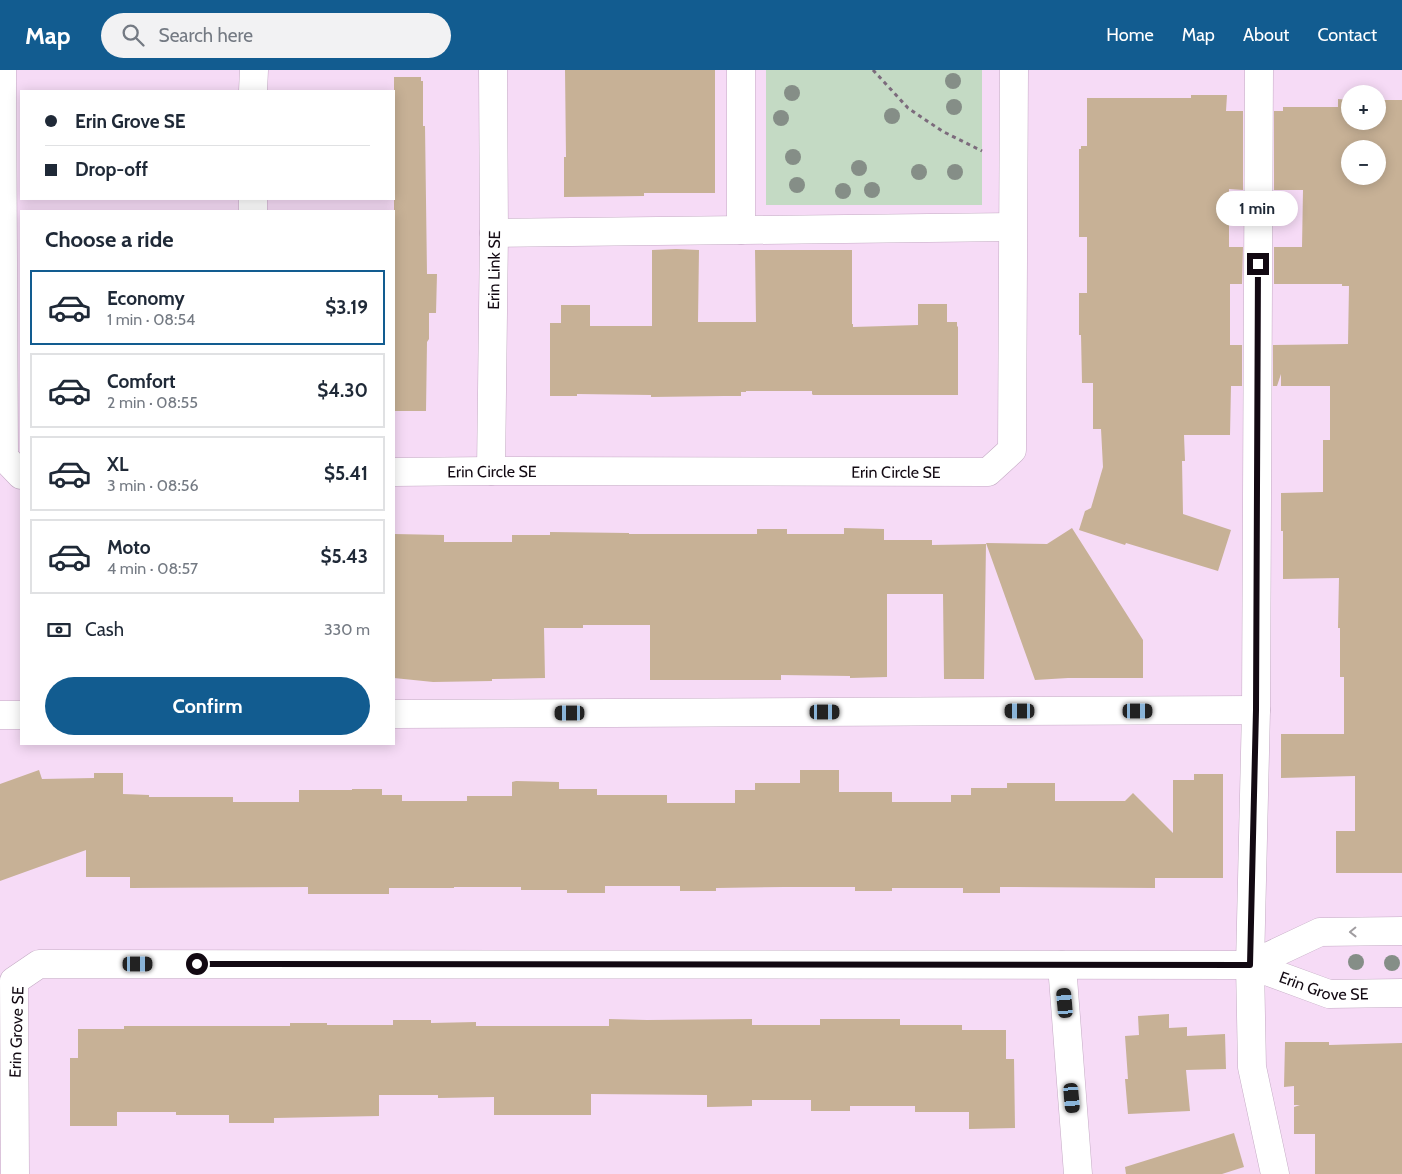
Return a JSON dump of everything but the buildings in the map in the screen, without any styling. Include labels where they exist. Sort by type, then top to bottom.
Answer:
[{"type":"street","points":[[2,70],[4,457],[20,474]]},
{"type":"street","points":[[253,90],[254,70]]},
{"type":"street","name":"Erin Link SE","points":[[491,471],[494,233],[493,70]]},
{"type":"street","points":[[741,70],[742,230]]},
{"type":"street","name":"Erin Circle SE","points":[[395,472],[988,472],[1012,450],[1014,70]]},
{"type":"street","points":[[1259,70],[1256,710],[1250,965],[1252,1067],[1275,1174]]},
{"type":"street","points":[[494,233],[1012,228]]},
{"type":"street","points":[[395,714],[1256,710]]},
{"type":"street","points":[[0,716],[20,715]]},
{"type":"street","name":"Erin Grove SE","points":[[1250,965],[1320,932],[1402,931]]},
{"type":"street","name":"Erin Grove SE","points":[[15,1174],[14,981],[39,964],[1250,965],[1329,994],[1402,993]]},
{"type":"street","points":[[1062,965],[1078,1174]]},
{"type":"path","points":[[874,70],[908,108],[942,131],[982,151],[1013,151]]},
{"type":"green space","points":[[766,70],[982,70],[982,205],[766,205]]},
{"type":"route","points":[[197,964],[1250,965],[1256,710],[1258,264]]}]
